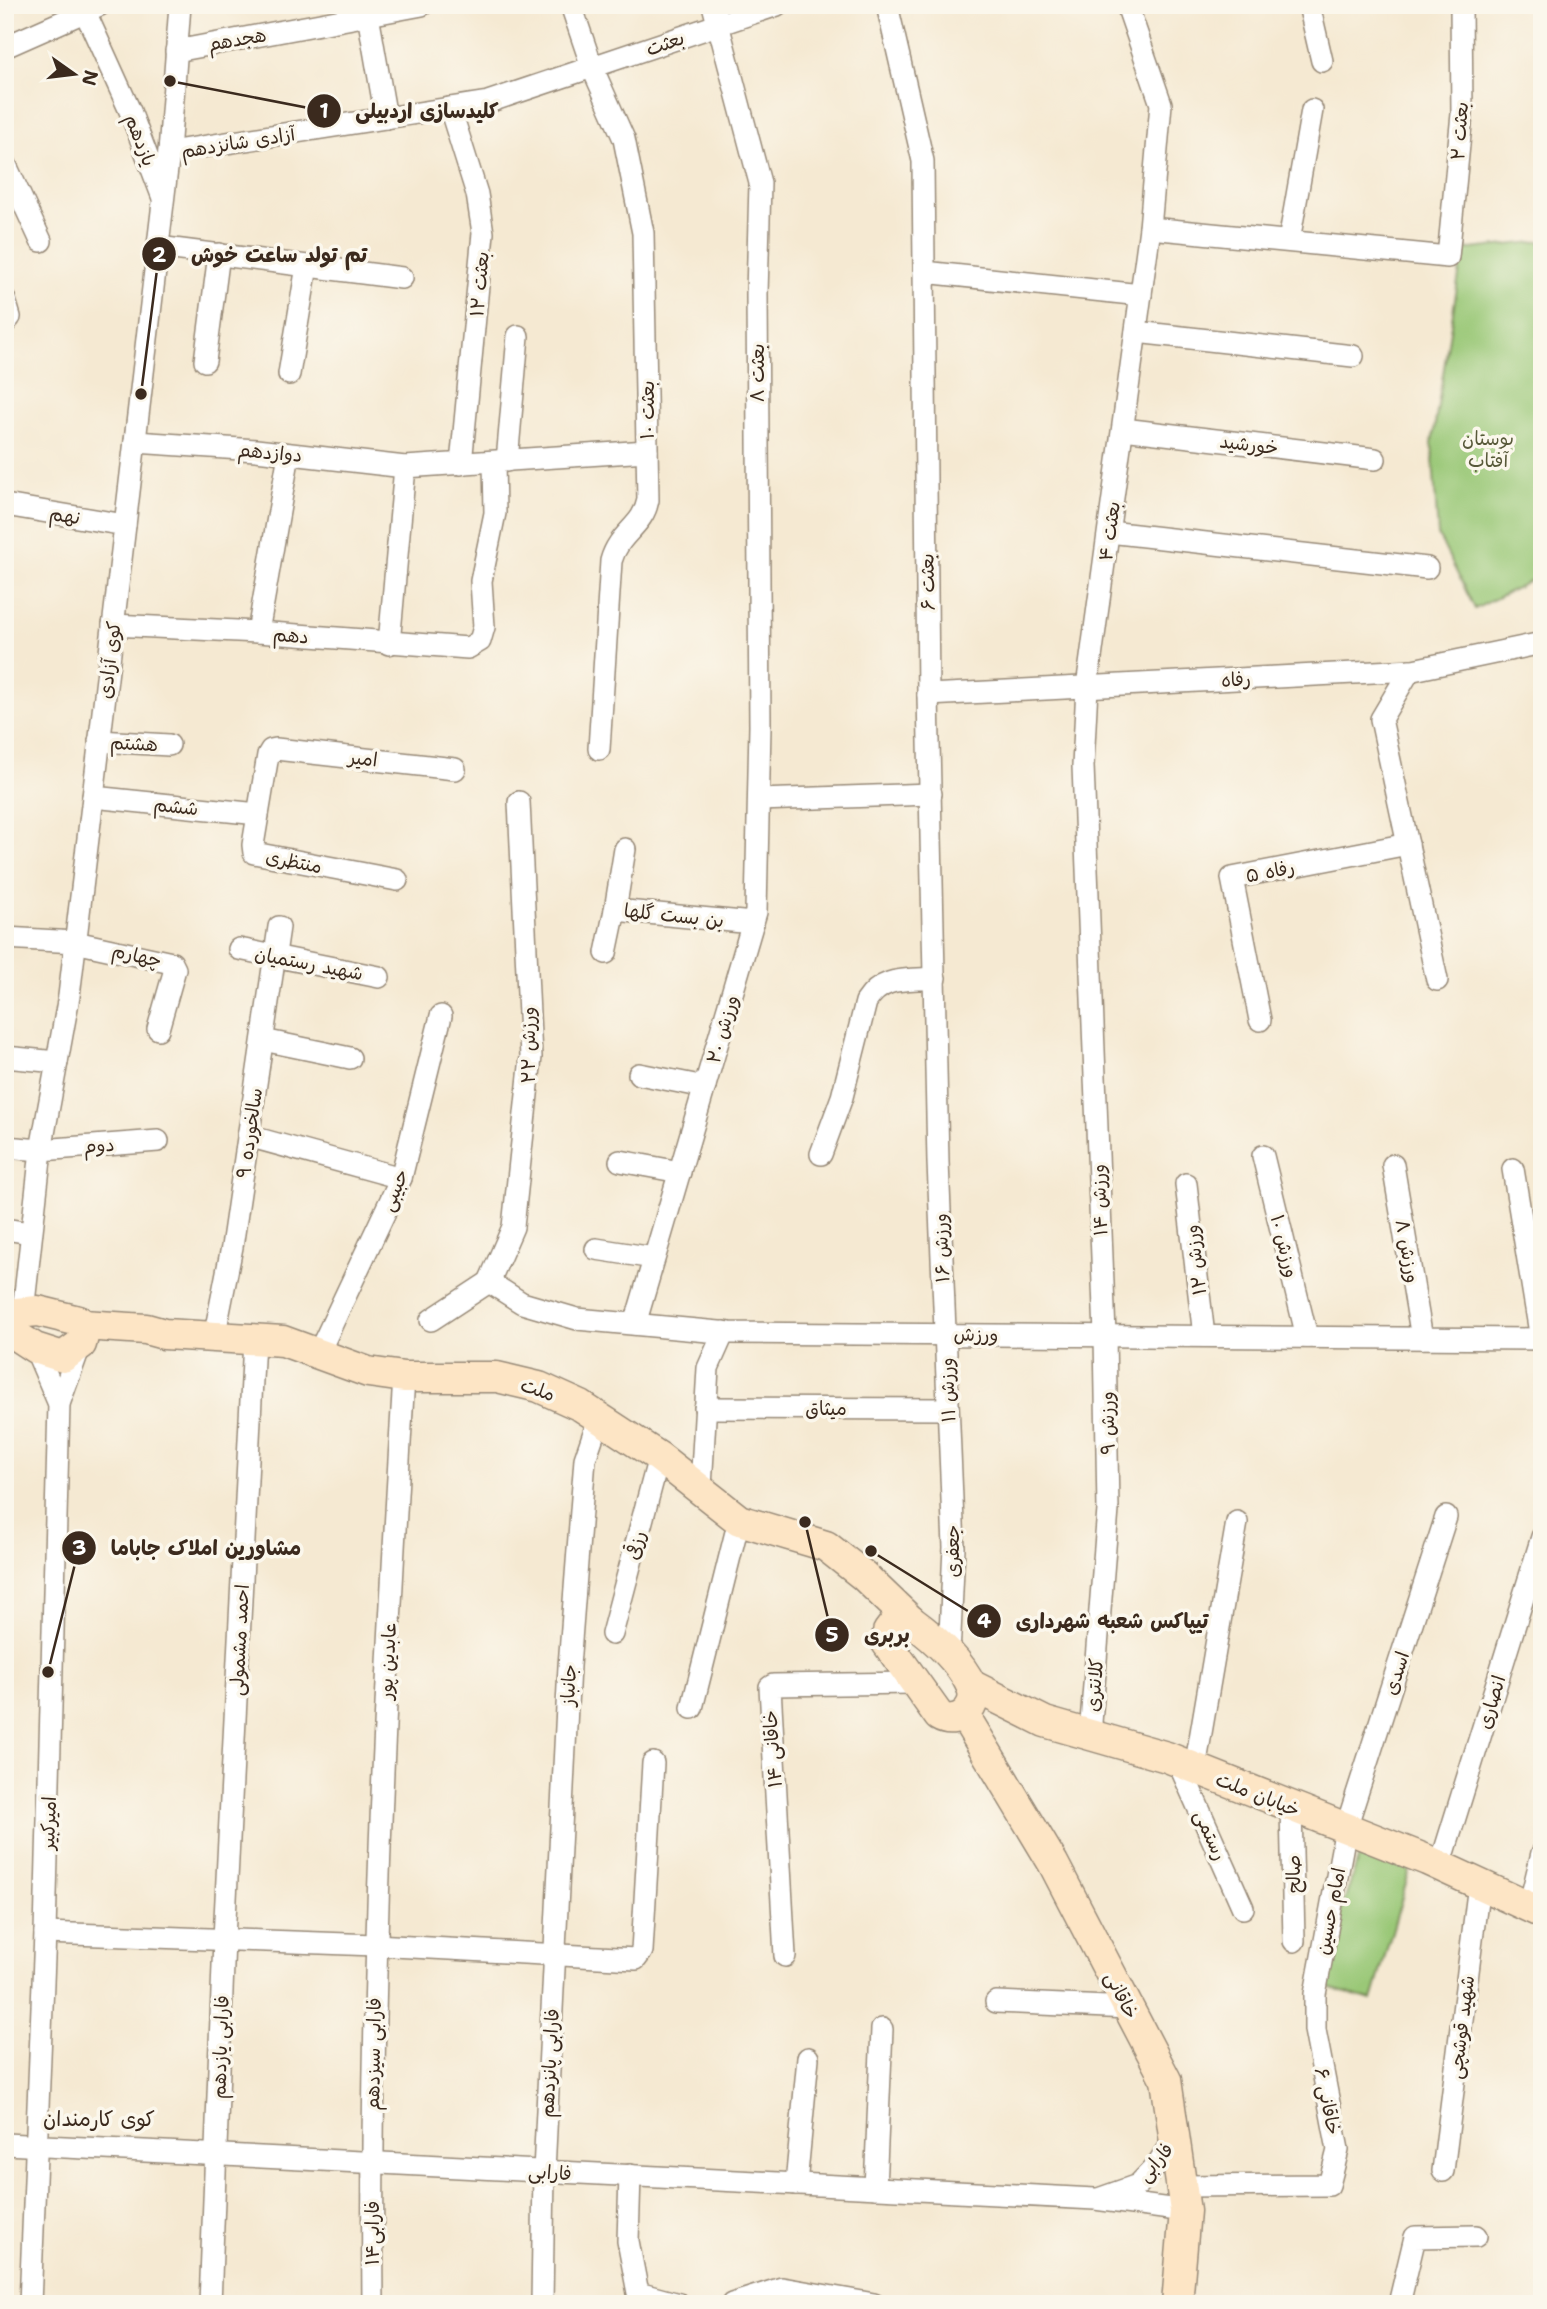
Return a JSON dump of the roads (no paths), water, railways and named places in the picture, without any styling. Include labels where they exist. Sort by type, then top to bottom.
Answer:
[{"type":"main road","points":[[19,1328],[56,1313],[74,1317],[82,1337]]},
{"type":"main road","name":"ملت","points":[[19,1328],[63,1357],[82,1337],[164,1334],[283,1341],[368,1372],[404,1377],[497,1377],[539,1387],[599,1418],[659,1457],[739,1520],[826,1546],[864,1576],[949,1656],[971,1685]]},
{"type":"main road","points":[[864,1576],[887,1643],[939,1716],[951,1720],[964,1715],[973,1703],[971,1685]]},
{"type":"main road","points":[[887,1643],[888,1632],[894,1624],[911,1621]]},
{"type":"main road","name":"خیابان ملت","points":[[971,1685],[1045,1722],[1186,1765],[1440,1866],[1535,1910]]},
{"type":"main road","name":"خاقانی","points":[[964,1715],[1053,1863],[1166,2080],[1183,2199],[1177,2304]]},
{"type":"street","name":"کوی آزادی","points":[[19,1328],[41,1150],[69,996],[164,200],[180,5]]},
{"type":"street","name":"هجدهم","points":[[176,51],[422,5]]},
{"type":"street","name":"بعثت ۱۰","points":[[571,5],[592,67],[624,139],[643,233],[646,513],[618,541],[611,561],[599,749]]},
{"type":"street","name":"بعثت","points":[[592,67],[716,15],[777,5]]},
{"type":"street","name":"بعثت ۶","points":[[887,5],[923,161],[928,695],[938,1162]]},
{"type":"street","name":"بعثت ۴","points":[[1094,1064],[1083,766],[1087,687],[1150,228],[1161,104],[1127,5]]},
{"type":"street","points":[[1309,5],[1322,61]]},
{"type":"street","name":"بعثت ۲","points":[[1289,241],[1448,257],[1462,114],[1461,5]]},
{"type":"street","points":[[5,47],[89,7]]},
{"type":"street","name":"یازدهم","points":[[89,7],[164,200]]},
{"type":"street","points":[[368,15],[386,118]]},
{"type":"street","name":"بعثت ٨","points":[[716,15],[760,183],[757,294],[760,726]]},
{"type":"street","name":"آزادی شانزدهم","points":[[169,152],[488,102],[592,67]]},
{"type":"street","name":"بعثت ۱۲","points":[[450,108],[477,194],[483,233],[461,464]]},
{"type":"street","points":[[1150,228],[1289,241],[1311,110]]},
{"type":"street","points":[[5,163],[41,240]]},
{"type":"street","points":[[158,247],[402,278]]},
{"type":"street","points":[[205,361],[219,254]]},
{"type":"street","points":[[289,374],[307,266]]},
{"type":"street","points":[[924,272],[1141,295]]},
{"type":"street","points":[[5,300],[10,317],[5,323]]},
{"type":"street","points":[[1136,332],[1353,356]]},
{"type":"street","points":[[500,462],[519,336]]},
{"type":"street","name":"خورشید","points":[[1123,429],[1375,459]]},
{"type":"street","name":"دوازدهم","points":[[135,442],[289,454],[405,467],[647,451]]},
{"type":"street","points":[[258,632],[289,454]]},
{"type":"street","name":"دهم","points":[[113,625],[258,632],[468,649],[480,641],[484,627],[481,581],[495,513],[500,462]]},
{"type":"street","points":[[389,643],[405,467]]},
{"type":"street","name":"نهم","points":[[5,505],[125,525]]},
{"type":"street","points":[[1109,532],[1427,568]]},
{"type":"street","name":"رفاه","points":[[928,695],[1410,670],[1542,643]]},
{"type":"street","points":[[1410,670],[1381,719],[1437,980]]},
{"type":"street","name":"ورزش ۲۰","points":[[635,1324],[756,912],[760,726]]},
{"type":"street","name":"هشتم","points":[[99,741],[169,746]]},
{"type":"street","name":"امیر","points":[[271,750],[455,769]]},
{"type":"street","name":"منتظری","points":[[271,750],[258,814],[254,853],[397,880]]},
{"type":"street","points":[[759,800],[931,794]]},
{"type":"street","name":"ششم","points":[[93,797],[258,814]]},
{"type":"street","name":"ورزش ۲۲","points":[[489,1282],[513,1227],[531,1057],[519,802]]},
{"type":"street","name":"رفاه ۵","points":[[1260,1020],[1232,878],[1408,844]]},
{"type":"street","name":"بن بست گلها","points":[[625,849],[615,909],[753,923]]},
{"type":"street","points":[[606,953],[615,909]]},
{"type":"street","name":"سالخورده ۹","points":[[214,1338],[279,927]]},
{"type":"street","points":[[5,938],[75,942]]},
{"type":"street","name":"چهارم","points":[[75,942],[172,963],[175,970],[158,1030]]},
{"type":"street","name":"شهید رستمیان","points":[[239,949],[379,977]]},
{"type":"street","points":[[821,1154],[842,1097],[866,1002],[883,983],[934,978]]},
{"type":"street","name":"حبیبی","points":[[318,1354],[401,1178],[440,1016]]},
{"type":"street","points":[[262,1040],[349,1058]]},
{"type":"street","points":[[5,1057],[57,1062]]},
{"type":"street","name":"ورزش ۱۴","points":[[1094,1064],[1105,1335]]},
{"type":"street","points":[[639,1074],[705,1087]]},
{"type":"street","points":[[248,1136],[401,1178]]},
{"type":"street","name":"دوم","points":[[5,1147],[41,1150],[158,1141]]},
{"type":"street","name":"ورزش ۱۰","points":[[1263,1156],[1307,1337]]},
{"type":"street","points":[[620,1161],[680,1172]]},
{"type":"street","name":"ورزش ۱۶","points":[[938,1162],[945,1333]]},
{"type":"street","name":"ورزش ۸","points":[[1393,1165],[1422,1338]]},
{"type":"street","points":[[1513,1169],[1541,1339]]},
{"type":"street","name":"ورزش ۱۲","points":[[1185,1184],[1204,1336]]},
{"type":"street","points":[[5,1229],[30,1233]]},
{"type":"street","points":[[596,1248],[654,1258]]},
{"type":"street","points":[[431,1320],[489,1282]]},
{"type":"street","name":"ورزش","points":[[489,1282],[522,1303],[577,1319],[724,1332],[1541,1339]]},
{"type":"street","points":[[19,1328],[60,1404]]},
{"type":"street","points":[[701,1488],[708,1368],[724,1332]]},
{"type":"street","name":"ورزش ۱۱","points":[[945,1333],[950,1446]]},
{"type":"street","name":"ورزش ۹","points":[[1105,1335],[1108,1510]]},
{"type":"street","name":"امیرکبیر","points":[[30,2304],[45,1933],[60,1404],[82,1337]]},
{"type":"street","name":"احمد مشمولی","points":[[224,1939],[254,1340]]},
{"type":"street","name":"عابدین پور","points":[[375,1945],[386,1669],[404,1377]]},
{"type":"street","name":"میثاق","points":[[705,1408],[948,1409]]},
{"type":"street","name":"جانباز","points":[[554,1954],[569,1667],[585,1459],[599,1418]]},
{"type":"street","name":"جعفری","points":[[949,1656],[954,1547],[950,1446]]},
{"type":"street","name":"رزقی","points":[[612,1634],[659,1457]]},
{"type":"street","name":"کلانتری","points":[[1090,1735],[1108,1510]]},
{"type":"street","name":"اسدی","points":[[1346,1829],[1446,1517]]},
{"type":"street","points":[[692,1708],[739,1520]]},
{"type":"street","points":[[1186,1765],[1237,1522]]},
{"type":"street","name":"انصاری","points":[[1440,1866],[1542,1537]]},
{"type":"street","name":"خاقانی ۱۴","points":[[785,1956],[769,1687],[914,1683]]},
{"type":"street","points":[[45,1933],[640,1957],[653,1763]]},
{"type":"street","name":"رستمی","points":[[1186,1765],[1243,1908]]},
{"type":"street","name":"صالح","points":[[1291,1807],[1294,1941]]},
{"type":"street","name":"امام حسین","points":[[1315,1994],[1346,1829]]},
{"type":"street","points":[[1535,1910],[1542,1853]]},
{"type":"street","name":"شهید قوشچی","points":[[1443,2171],[1479,1884]]},
{"type":"street","name":"فارابی یازدهم","points":[[209,2304],[224,1939]]},
{"type":"street","name":"فارابی سیزدهم","points":[[372,2163],[375,1945]]},
{"type":"street","name":"فارابی پانزدهم","points":[[542,2304],[544,2171],[554,1954]]},
{"type":"street","name":"خاقانی ۶","points":[[1183,2199],[1329,2185],[1338,2150],[1315,2030],[1315,1994]]},
{"type":"street","points":[[996,2002],[1129,2008]]},
{"type":"street","points":[[875,2188],[882,2029]]},
{"type":"street","points":[[796,2184],[808,2058]]},
{"type":"street","name":"فارابی","points":[[1095,2199],[1138,2185],[1157,2165],[1175,2137]]},
{"type":"street","name":"فارابی","points":[[5,2144],[1095,2199],[1183,2199]]},
{"type":"street","name":"فارابی۱۴‌","points":[[372,2163],[373,2304]]},
{"type":"street","points":[[630,2175],[628,2241],[638,2293],[679,2304]]},
{"type":"street","points":[[1399,2304],[1415,2237],[1476,2236]]},
{"type":"street","points":[[738,2303],[782,2288],[874,2304]]},
{"type":"place","name":"کلیدسازی اردبیلی","points":[[170,81]]},
{"type":"place","name":"تم تولد ساعت خوش","points":[[141,394]]},
{"type":"place","name":"بربری","points":[[805,1522]]},
{"type":"place","name":"تیپاکس شعبه شهرداری","points":[[871,1551]]},
{"type":"place","name":"مشاورین املاک جاباما","points":[[48,1672]]},
{"type":"district","name":"کوی کارمندان","points":[[99,2119]]},
{"type":"park label","name":"بوستان آفتاب","points":[[1488,449]]}]
